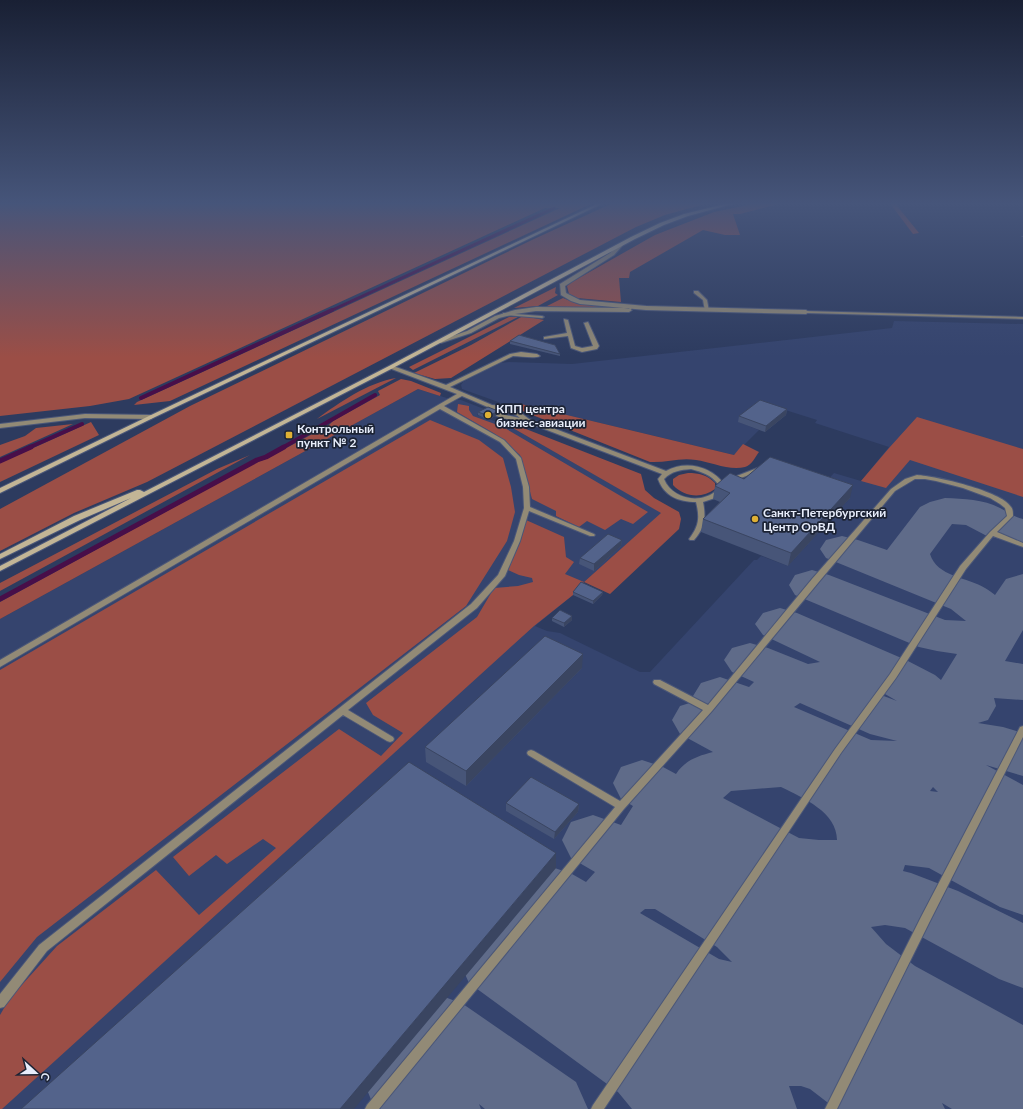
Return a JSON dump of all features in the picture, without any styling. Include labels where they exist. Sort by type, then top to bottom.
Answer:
[{"type":"main road","points":[[0,491],[495,254]]},
{"type":"main road","points":[[0,569],[391,367],[604,254]]},
{"type":"main road","points":[[0,556],[77,518],[199,466]]},
{"type":"street","points":[[611,254],[562,285],[562,291],[568,297],[580,302],[623,311]]},
{"type":"street","points":[[434,343],[469,332],[505,314],[536,309],[623,311],[646,308],[806,312]]},
{"type":"lane","points":[[696,292],[705,300],[707,310]]},
{"type":"lane","points":[[806,312],[1023,318]]},
{"type":"lane","points":[[505,314],[542,317]]},
{"type":"lane","points":[[566,320],[573,347],[582,350],[595,348],[596,346],[586,323]]},
{"type":"lane","points":[[546,338],[570,334]]},
{"type":"lane","points":[[446,387],[512,355],[521,354],[537,356]]},
{"type":"lane","points":[[391,367],[446,387],[491,407],[493,411],[502,416],[513,419],[527,420],[666,473]]},
{"type":"lane","points":[[0,664],[461,394]]},
{"type":"lane","points":[[0,1003],[43,948],[474,606],[500,576],[518,541],[527,508],[526,487],[519,459],[502,441],[439,406]]},
{"type":"lane","points":[[0,426],[84,416],[152,417]]},
{"type":"lane","points":[[691,467],[705,470],[716,476],[721,484],[720,491],[712,497],[699,500],[684,499],[667,491],[663,487],[661,480],[666,473],[677,468],[691,467]]},
{"type":"lane","points":[[721,484],[764,467]]},
{"type":"lane","points":[[371,1109],[621,806],[709,709],[893,490],[907,480],[918,477],[944,480],[996,498],[1008,507],[1010,516],[992,533],[963,568],[893,676],[838,751],[597,1109]]},
{"type":"lane","points":[[692,539],[698,532],[703,516],[699,500]]},
{"type":"lane","points":[[527,508],[592,535]]},
{"type":"lane","points":[[992,533],[1023,545]]},
{"type":"lane","points":[[656,682],[709,709]]},
{"type":"lane","points":[[343,711],[390,739]]},
{"type":"lane","points":[[831,1109],[925,920],[1023,729]]},
{"type":"lane","points":[[531,753],[621,806]]},
{"type":"shaded area","points":[[0,254],[445,254],[129,399],[90,406],[0,416]]},
{"type":"shaded area","points":[[460,254],[484,254],[170,401],[134,405],[137,402]]},
{"type":"shaded area","points":[[504,254],[585,254],[147,482],[74,513],[0,551],[0,509],[190,406]]},
{"type":"shaded area","points":[[622,254],[662,254],[630,272],[629,278],[619,278],[621,302],[577,298],[569,294],[567,286]]},
{"type":"shaded area","points":[[556,287],[555,293],[558,295],[538,306],[514,308]]},
{"type":"shaded area","points":[[563,298],[578,304],[614,307],[616,309],[545,307]]},
{"type":"shaded area","points":[[523,316],[544,320],[451,378],[435,379],[414,373],[471,345]]},
{"type":"shaded area","points":[[509,317],[518,317],[413,370],[409,367]]},
{"type":"shaded area","points":[[894,321],[1023,324],[1023,1109],[0,1109],[0,619],[418,389],[450,399],[461,400],[484,409],[477,415],[504,423],[662,513],[584,582],[573,595],[535,626],[547,631],[560,633],[640,672],[650,672],[754,560],[757,560],[761,556],[788,566],[849,499],[820,488],[834,473],[861,481],[889,447],[815,423],[817,420],[779,408],[739,422],[759,430],[734,455],[521,404],[515,408],[462,389],[461,385],[463,382],[499,363],[572,364],[892,328]]},
{"type":"shaded area","points":[[396,378],[317,419],[354,394],[385,380]]},
{"type":"shaded area","points":[[401,379],[411,381],[441,393],[440,396],[418,389],[0,619],[0,602],[257,462],[266,459],[329,425],[333,421],[380,395],[378,391]]},
{"type":"shaded area","points":[[458,404],[469,406],[469,410],[473,416],[503,427],[648,512],[633,524],[621,519],[605,530],[587,521],[579,527],[556,516],[556,511],[532,499],[520,455],[495,434],[457,412]]},
{"type":"shaded area","points":[[521,404],[734,455],[743,444],[759,452],[750,465],[739,468],[726,467],[690,459],[650,462],[515,408]]},
{"type":"shaded area","points":[[917,417],[1023,449],[1023,497],[910,460],[886,488],[861,481]]},
{"type":"shaded area","points":[[430,420],[479,440],[503,458],[511,487],[515,512],[507,541],[466,606],[37,937],[0,982],[0,670]]},
{"type":"shaded area","points":[[503,420],[641,474],[645,490],[654,498],[679,512],[681,519],[679,529],[610,594],[584,582],[661,513],[504,423],[497,422]]},
{"type":"shaded area","points":[[91,422],[99,435],[0,482],[0,463]]},
{"type":"shaded area","points":[[73,424],[0,457],[0,445],[25,436],[36,428]]},
{"type":"shaded area","points":[[250,455],[0,591],[0,583],[217,469]]},
{"type":"shaded area","points":[[688,473],[706,476],[715,483],[715,489],[704,494],[693,495],[677,489],[673,485],[673,479],[679,475]]},
{"type":"shaded area","points":[[526,520],[564,537],[566,557],[574,562],[565,574],[584,582],[573,595],[534,626],[2,1109],[0,1109],[0,1015],[10,998],[57,946],[156,870],[199,915],[276,848],[263,839],[227,864],[216,855],[189,876],[173,857],[339,729],[381,756],[403,733],[373,715],[366,703],[477,617],[494,588],[518,586],[533,582],[532,578],[519,575],[508,570],[521,540]]},
{"type":"building","points":[[519,335],[555,345],[560,354],[510,341]]},
{"type":"building","points":[[760,400],[787,409],[766,426],[739,416]]},
{"type":"building","points":[[488,407],[498,411],[489,416],[478,412]]},
{"type":"building","points":[[770,457],[853,485],[791,553],[703,519],[730,493],[715,486],[730,473],[744,479]]},
{"type":"building","points":[[608,534],[622,540],[594,564],[580,558]]},
{"type":"building","points":[[581,582],[603,592],[593,601],[573,592]]},
{"type":"building","points":[[560,610],[572,616],[564,623],[552,618]]},
{"type":"building","points":[[545,636],[583,654],[466,771],[425,747]]},
{"type":"building","points":[[409,762],[556,853],[340,1109],[21,1109]]},
{"type":"building","points":[[531,777],[579,804],[555,832],[506,803]]},
{"type":"waterway","points":[[330,311],[454,254]]},
{"type":"waterway","points":[[141,398],[332,310]]},
{"type":"waterway","points":[[282,448],[375,395]]},
{"type":"waterway","points":[[28,448],[82,424]]},
{"type":"waterway","points":[[0,461],[31,447]]},
{"type":"waterway","points":[[0,599],[257,460],[266,457],[284,447]]},
{"type":"taxiway","points":[[930,583],[913,567],[907,554],[935,516],[945,511],[972,512],[985,517],[1000,526],[1023,532]]},
{"type":"taxiway","points":[[812,585],[937,635],[967,638],[996,633],[989,615],[968,598],[842,549]]},
{"type":"taxiway","points":[[947,714],[1023,589]]},
{"type":"taxiway","points":[[780,624],[888,673]]},
{"type":"taxiway","points":[[750,660],[804,683]]},
{"type":"taxiway","points":[[804,683],[838,678],[893,676],[916,688],[924,695],[937,718]]},
{"type":"taxiway","points":[[969,706],[965,686],[993,680],[1023,682]]},
{"type":"taxiway","points":[[764,716],[765,704],[777,692],[792,685],[804,683]]},
{"type":"taxiway","points":[[804,683],[889,720],[917,724],[937,718]]},
{"type":"taxiway","points":[[720,696],[764,716]]},
{"type":"taxiway","points":[[937,718],[947,714]]},
{"type":"taxiway","points":[[940,726],[947,714]]},
{"type":"taxiway","points":[[764,716],[861,760],[895,764],[908,761],[924,753]]},
{"type":"taxiway","points":[[764,716],[767,733],[772,743]]},
{"type":"taxiway","points":[[937,718],[940,726]]},
{"type":"taxiway","points":[[699,720],[788,764]]},
{"type":"taxiway","points":[[924,753],[940,726]]},
{"type":"taxiway","points":[[936,734],[938,746]]},
{"type":"taxiway","points":[[938,746],[960,743],[992,745],[1023,755]]},
{"type":"taxiway","points":[[924,753],[938,746]]},
{"type":"taxiway","points":[[938,746],[948,765],[966,782],[989,796],[1023,811]]},
{"type":"taxiway","points":[[849,884],[882,828],[889,810],[924,753]]},
{"type":"taxiway","points":[[691,809],[695,792],[711,775],[727,770],[788,764]]},
{"type":"taxiway","points":[[714,867],[765,861],[787,862],[819,867],[841,866],[856,861],[866,852],[868,840],[866,827],[860,815],[851,803],[842,794],[830,786],[788,764]]},
{"type":"taxiway","points":[[642,783],[690,809]]},
{"type":"taxiway","points":[[690,809],[677,807],[669,809],[660,816],[652,826],[643,842],[642,847],[647,871],[714,867]]},
{"type":"taxiway","points":[[691,810],[788,862]]},
{"type":"taxiway","points":[[691,810],[692,824],[698,838]]},
{"type":"taxiway","points":[[899,819],[918,816],[934,816],[964,820],[992,831],[1023,847]]},
{"type":"taxiway","points":[[922,826],[946,847]]},
{"type":"taxiway","points":[[593,840],[664,881]]},
{"type":"taxiway","points":[[874,866],[870,847],[880,843],[899,840],[917,840],[946,847]]},
{"type":"taxiway","points":[[946,847],[1023,887]]},
{"type":"taxiway","points":[[706,862],[714,867]]},
{"type":"taxiway","points":[[714,867],[769,898],[785,903],[818,902],[833,898],[849,884]]},
{"type":"taxiway","points":[[849,884],[850,879]]},
{"type":"taxiway","points":[[601,925],[606,906],[611,898],[618,892],[631,884],[664,881]]},
{"type":"taxiway","points":[[664,881],[741,926],[762,946],[772,968],[776,988]]},
{"type":"taxiway","points":[[790,979],[821,925],[849,884]]},
{"type":"taxiway","points":[[549,894],[601,925]]},
{"type":"taxiway","points":[[875,1019],[861,1007],[840,984],[829,960],[827,946],[831,911],[863,900],[885,897],[911,901],[935,911],[1023,957]]},
{"type":"taxiway","points":[[601,925],[686,976],[699,986]]},
{"type":"taxiway","points":[[601,925],[601,944],[603,954]]},
{"type":"taxiway","points":[[521,927],[618,995]]},
{"type":"taxiway","points":[[841,938],[850,954],[856,961],[868,973],[890,989],[1023,1066]]},
{"type":"taxiway","points":[[493,961],[644,1066],[661,1086],[674,1109]]},
{"type":"taxiway","points":[[790,979],[793,970]]},
{"type":"taxiway","points":[[757,1032],[790,979]]},
{"type":"taxiway","points":[[776,988],[786,983],[790,979]]},
{"type":"taxiway","points":[[618,995],[699,986]]},
{"type":"taxiway","points":[[699,986],[708,993]]},
{"type":"taxiway","points":[[699,986],[730,995],[740,996],[746,996],[776,988]]},
{"type":"taxiway","points":[[666,1030],[688,1037],[707,1039],[732,1039],[748,1033],[767,1015],[776,988]]},
{"type":"taxiway","points":[[552,1002],[618,995]]},
{"type":"taxiway","points":[[618,995],[628,1002]]},
{"type":"taxiway","points":[[757,1032],[774,1020],[796,1010],[815,1007],[835,1008],[875,1019]]},
{"type":"taxiway","points":[[875,1019],[1022,1109]]},
{"type":"taxiway","points":[[437,1029],[549,1109]]},
{"type":"taxiway","points":[[733,1069],[756,1033]]},
{"type":"taxiway","points":[[751,1060],[756,1033]]},
{"type":"taxiway","points":[[811,1038],[831,1059],[855,1077],[906,1109]]},
{"type":"taxiway","points":[[751,1060],[772,1050],[801,1050],[831,1060]]},
{"type":"taxiway","points":[[733,1069],[751,1060]]},
{"type":"taxiway","points":[[751,1060],[750,1071],[752,1090],[758,1109]]},
{"type":"taxiway","points":[[710,1109],[733,1069]]},
{"type":"taxiway","points":[[729,1071],[733,1069]]},
{"type":"taxiway","points":[[399,1075],[442,1109]]},
{"type":"place","name":"КПП центра бизнес-авиации","points":[[488,415]]},
{"type":"place","name":"Контрольный пункт № 2","points":[[289,435]]},
{"type":"place","name":"Санкт-Петербургский Центр ОрВД","points":[[755,519]]}]
